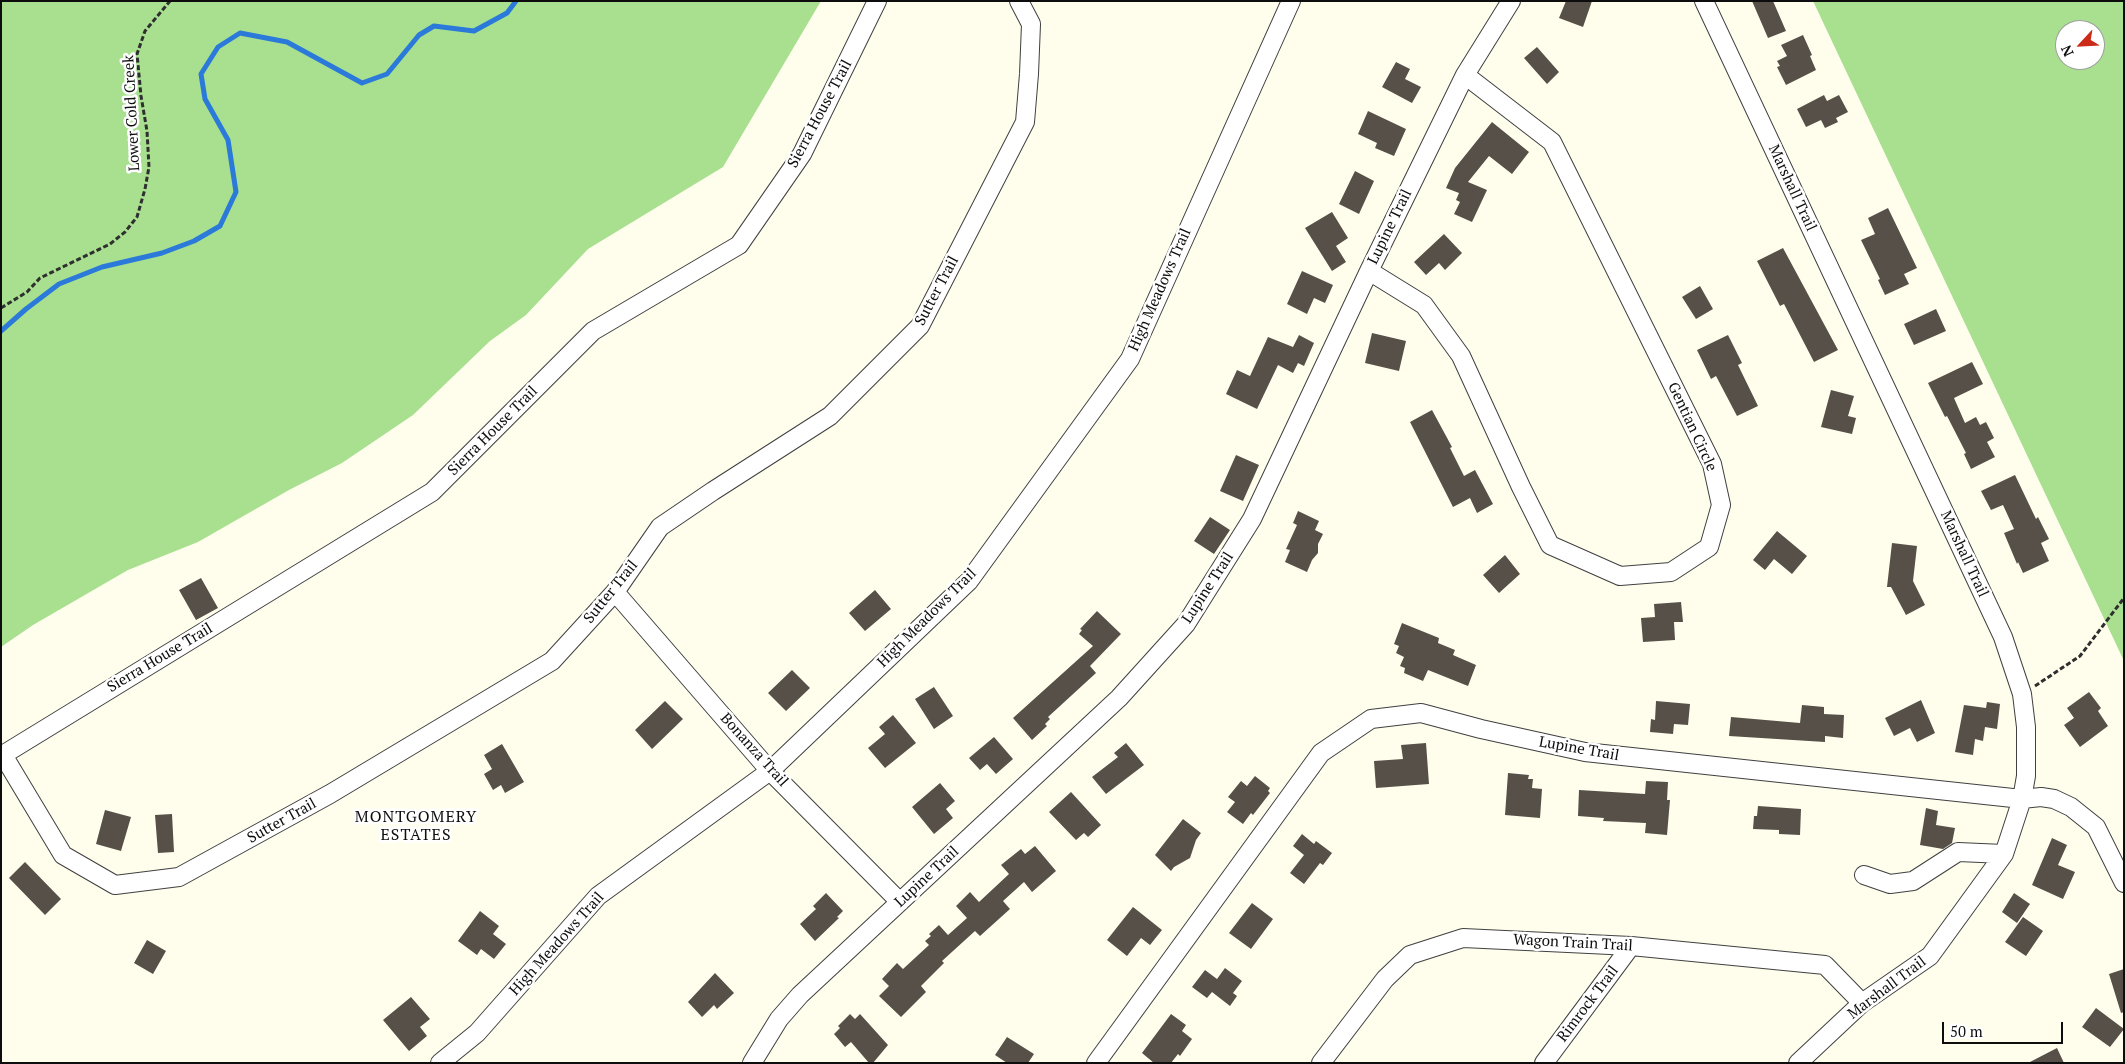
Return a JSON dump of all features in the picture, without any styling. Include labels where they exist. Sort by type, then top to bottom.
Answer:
[{"type":"street","name":"Sierra House Trail","points":[[2,755],[432,492],[593,331],[739,245],[802,154],[877,1]]},
{"type":"street","name":"Sutter Trail","points":[[2,755],[63,855],[115,885],[178,877],[330,794],[552,661],[615,592],[660,527],[713,490],[830,416],[920,326],[1025,122],[1029,74],[1030,24],[1019,1]]},
{"type":"street","name":"High Meadows Trail","points":[[440,1063],[478,1033],[598,896],[770,771],[969,581],[1130,359],[1291,1]]},
{"type":"street","name":"Lupine Trail","points":[[752,1063],[779,1019],[800,994],[1119,698],[1186,624],[1252,519],[1368,271],[1465,75],[1511,1]]},
{"type":"street","name":"Marshall Trail","points":[[1704,1],[2003,637],[2022,694],[2028,750],[2022,800],[2004,854],[1930,956],[1862,1003],[1798,1063]]},
{"type":"street","name":"Gentian Circle","points":[[1368,271],[1424,305],[1461,356],[1521,487],[1550,545],[1620,576],[1671,572],[1709,547],[1721,505],[1712,464],[1552,142],[1465,75]]},
{"type":"street","name":"Bonanza Trail","points":[[615,592],[770,771],[900,902]]},
{"type":"street","name":"Lupine Trail","points":[[1096,1063],[1322,753],[1371,718],[1421,713],[1481,729],[1585,752],[2022,800],[2042,797],[2054,799],[2084,815],[2096,827],[2124,883]]},
{"type":"street","points":[[1864,875],[1890,884],[1913,882],[1958,852],[2004,854]]},
{"type":"street","name":"Wagon Train Trail","points":[[1321,1063],[1385,979],[1410,956],[1463,938],[1631,946],[1825,965],[1862,1003]]},
{"type":"street","name":"Rimrock Trail","points":[[1544,1063],[1631,946]]},
{"type":"path","name":"Lower Cold Creek","points":[[1,308],[26,292],[40,278],[110,244],[125,232],[137,217],[145,189],[148,167],[147,131],[141,96],[138,54],[145,31],[170,1]]},
{"type":"path","points":[[2022,694],[2080,656],[2124,598]]},
{"type":"green space","points":[[1,1],[821,1],[723,167],[588,249],[526,315],[490,341],[413,415],[342,463],[289,490],[198,542],[128,570],[33,625],[1,647]]},
{"type":"green space","points":[[1813,1],[2124,1],[2124,661]]},
{"type":"building","points":[[1566,1],[1592,1],[1583,27],[1559,18]]},
{"type":"building","points":[[1752,1],[1773,1],[1786,31],[1768,38]]},
{"type":"building","points":[[1803,35],[1816,70],[1786,85],[1777,67],[1780,66],[1777,61],[1787,56],[1781,45]]},
{"type":"building","points":[[1537,47],[1559,72],[1547,84],[1524,58]]},
{"type":"building","points":[[1396,62],[1410,69],[1405,79],[1421,87],[1412,103],[1382,87]]},
{"type":"building","points":[[1824,95],[1827,101],[1839,95],[1848,112],[1836,118],[1838,122],[1825,128],[1821,120],[1806,127],[1797,109]]},
{"type":"building","points":[[1368,111],[1406,129],[1394,156],[1375,148],[1377,143],[1358,134]]},
{"type":"building","points":[[1492,122],[1529,152],[1512,174],[1489,156],[1468,182],[1487,190],[1472,222],[1454,214],[1460,202],[1456,200],[1459,193],[1446,188],[1455,168]]},
{"type":"building","points":[[1355,171],[1374,181],[1359,214],[1339,204]]},
{"type":"building","points":[[1888,208],[1917,268],[1904,274],[1909,284],[1885,295],[1878,280],[1880,279],[1861,240],[1875,234],[1868,218]]},
{"type":"building","points":[[1332,212],[1348,238],[1336,246],[1346,262],[1332,271],[1305,228]]},
{"type":"building","points":[[1444,234],[1462,253],[1445,270],[1439,263],[1426,275],[1414,262]]},
{"type":"building","points":[[1783,248],[1838,350],[1814,362],[1784,304],[1780,306],[1757,261]]},
{"type":"building","points":[[1302,271],[1333,285],[1325,303],[1314,298],[1307,314],[1287,304]]},
{"type":"building","points":[[1700,286],[1713,309],[1696,319],[1682,297]]},
{"type":"building","points":[[1936,309],[1946,331],[1914,345],[1904,324]]},
{"type":"building","points":[[1372,333],[1406,341],[1399,371],[1365,363]]},
{"type":"building","points":[[1299,335],[1314,343],[1304,366],[1298,363],[1293,373],[1278,365],[1257,409],[1226,394],[1237,370],[1250,376],[1268,337],[1293,347]]},
{"type":"building","points":[[1728,335],[1742,363],[1738,365],[1758,406],[1737,416],[1716,376],[1711,379],[1697,350]]},
{"type":"building","points":[[1972,362],[1983,384],[1954,398],[1965,423],[1976,417],[1980,425],[1986,422],[1994,438],[1987,442],[1995,457],[1971,469],[1964,454],[1966,453],[1928,383]]},
{"type":"building","points":[[1831,390],[1854,396],[1848,416],[1856,418],[1852,434],[1821,427]]},
{"type":"building","points":[[1432,410],[1452,447],[1450,448],[1464,476],[1475,470],[1493,504],[1477,513],[1470,498],[1453,507],[1410,422]]},
{"type":"building","points":[[1236,455],[1259,465],[1243,501],[1220,491]]},
{"type":"building","points":[[2015,475],[2036,519],[2038,517],[2049,539],[2041,543],[2049,561],[2023,573],[2018,562],[2017,564],[2004,533],[2014,529],[2003,505],[1991,510],[1981,491]]},
{"type":"building","points":[[1298,511],[1319,521],[1315,530],[1323,534],[1318,544],[1318,553],[1312,560],[1307,572],[1285,562],[1290,550],[1286,549],[1297,525],[1293,523]]},
{"type":"building","points":[[1210,517],[1230,530],[1214,554],[1194,541]]},
{"type":"building","points":[[1777,531],[1807,556],[1792,574],[1774,559],[1765,570],[1753,560]]},
{"type":"building","points":[[1892,543],[1917,546],[1913,581],[1925,605],[1906,615],[1891,587],[1887,587]]},
{"type":"building","points":[[1505,555],[1520,574],[1499,593],[1483,575]]},
{"type":"building","points":[[201,578],[218,608],[196,620],[179,590]]},
{"type":"building","points":[[875,590],[891,609],[865,631],[849,613]]},
{"type":"building","points":[[1681,602],[1683,622],[1674,622],[1675,640],[1643,642],[1641,618],[1655,617],[1654,604]]},
{"type":"building","points":[[1097,611],[1121,634],[1090,666],[1096,673],[1048,717],[1050,719],[1045,724],[1047,726],[1032,740],[1013,718],[1093,646],[1079,634],[1082,630],[1080,629]]},
{"type":"building","points":[[1402,623],[1439,638],[1438,643],[1455,650],[1453,655],[1476,665],[1468,686],[1428,670],[1423,681],[1404,673],[1405,668],[1400,666],[1404,657],[1396,653],[1399,646],[1394,644]]},
{"type":"building","points":[[792,670],[810,688],[786,711],[768,693]]},
{"type":"building","points":[[934,687],[953,716],[934,729],[915,699]]},
{"type":"building","points":[[2089,692],[2101,708],[2098,711],[2108,726],[2080,747],[2064,725],[2074,718],[2067,708]]},
{"type":"building","points":[[1921,700],[1935,733],[1917,742],[1910,728],[1894,736],[1885,718]]},
{"type":"building","points":[[665,701],[683,719],[652,749],[635,730]]},
{"type":"building","points":[[1656,701],[1690,704],[1688,725],[1674,724],[1673,734],[1650,732],[1651,719],[1655,720]]},
{"type":"building","points":[[1987,702],[2000,704],[1997,729],[1985,727],[1983,741],[1975,739],[1973,755],[1955,752],[1964,705],[1986,708]]},
{"type":"building","points":[[1802,705],[1824,707],[1824,714],[1844,715],[1843,738],[1825,736],[1825,742],[1729,736],[1731,717],[1800,723]]},
{"type":"building","points":[[893,715],[916,743],[885,768],[868,748],[885,734],[879,727]]},
{"type":"building","points":[[994,737],[1013,759],[996,774],[987,764],[980,770],[969,758]]},
{"type":"building","points":[[1126,743],[1144,765],[1106,794],[1092,777],[1118,757],[1114,753]]},
{"type":"building","points":[[1426,743],[1429,784],[1376,788],[1374,761],[1403,759],[1401,745]]},
{"type":"building","points":[[502,744],[524,782],[505,793],[501,785],[493,790],[484,774],[492,769],[484,755]]},
{"type":"building","points":[[1508,773],[1529,775],[1528,779],[1533,779],[1532,788],[1542,789],[1540,818],[1505,815]]},
{"type":"building","points":[[1255,776],[1270,788],[1268,791],[1270,793],[1253,815],[1251,813],[1243,824],[1227,812],[1235,802],[1228,797],[1241,781],[1247,786]]},
{"type":"building","points":[[1646,781],[1668,782],[1667,800],[1670,800],[1667,835],[1645,833],[1646,823],[1603,821],[1604,818],[1578,816],[1579,790],[1645,794]]},
{"type":"building","points":[[940,783],[955,801],[946,809],[953,818],[934,834],[912,807]]},
{"type":"building","points":[[1071,792],[1101,825],[1088,837],[1084,833],[1076,840],[1049,812]]},
{"type":"building","points":[[1758,806],[1801,809],[1800,835],[1779,834],[1779,830],[1753,829],[1754,816],[1757,816]]},
{"type":"building","points":[[1926,808],[1938,811],[1936,825],[1955,828],[1952,843],[1943,849],[1920,845]]},
{"type":"building","points":[[105,810],[131,817],[121,851],[96,844]]},
{"type":"building","points":[[172,814],[174,852],[158,853],[155,815]]},
{"type":"building","points":[[1183,819],[1201,833],[1196,840],[1190,858],[1174,867],[1171,871],[1155,855]]},
{"type":"building","points":[[1302,834],[1314,844],[1316,841],[1332,853],[1323,865],[1320,863],[1304,884],[1290,873],[1304,855],[1293,846]]},
{"type":"building","points":[[2052,838],[2067,845],[2058,865],[2075,872],[2063,899],[2032,885]]},
{"type":"building","points":[[1035,846],[1056,871],[1032,892],[1024,882],[1003,901],[1010,909],[980,936],[975,931],[942,961],[944,963],[921,986],[926,992],[901,1017],[879,996],[889,986],[882,979],[897,963],[903,969],[929,945],[925,941],[931,936],[929,934],[939,925],[948,935],[967,918],[956,906],[970,892],[979,902],[1009,874],[1001,865],[1021,849],[1025,854]]},
{"type":"building","points":[[25,862],[61,899],[45,915],[9,878]]},
{"type":"building","points":[[826,893],[843,911],[837,917],[839,918],[815,941],[800,924],[816,909],[813,906]]},
{"type":"building","points":[[2014,893],[2030,904],[2017,923],[2002,912]]},
{"type":"building","points":[[1252,903],[1273,919],[1251,949],[1229,933]]},
{"type":"building","points":[[1133,907],[1162,930],[1150,945],[1141,938],[1127,956],[1107,940]]},
{"type":"building","points":[[480,911],[499,926],[493,934],[506,944],[494,959],[481,949],[477,955],[458,941]]},
{"type":"building","points":[[2023,917],[2043,931],[2026,956],[2005,942]]},
{"type":"building","points":[[147,940],[166,951],[153,974],[134,963]]},
{"type":"building","points":[[1225,968],[1242,981],[1233,993],[1237,996],[1230,1006],[1212,992],[1207,998],[1192,987],[1205,970],[1217,979]]},
{"type":"building","points":[[2124,969],[2124,1012],[2121,1013],[2109,974]]},
{"type":"building","points":[[715,973],[734,993],[717,1009],[714,1005],[702,1017],[688,1002]]},
{"type":"building","points":[[411,997],[430,1019],[420,1027],[427,1036],[409,1051],[383,1020]]},
{"type":"building","points":[[2096,1008],[2124,1029],[2110,1047],[2082,1027]]},
{"type":"building","points":[[850,1014],[855,1019],[860,1014],[888,1045],[873,1063],[869,1063],[851,1042],[845,1047],[834,1034],[840,1028],[838,1026]]},
{"type":"building","points":[[1171,1014],[1186,1025],[1182,1031],[1192,1039],[1180,1056],[1178,1054],[1171,1063],[1154,1063],[1142,1053]]},
{"type":"building","points":[[1007,1037],[1034,1054],[1028,1063],[1007,1063],[995,1055]]},
{"type":"building","points":[[2057,1048],[2064,1063],[2028,1063]]},
{"type":"waterway","points":[[1,331],[59,284],[102,267],[162,253],[194,241],[220,226],[236,192],[228,140],[205,99],[201,74],[218,47],[240,33],[287,42],[362,83],[387,74],[419,35],[434,26],[474,31],[507,13],[516,1]]},
{"type":"district","name":"MONTGOMERY ESTATES","points":[[416,826]]}]
